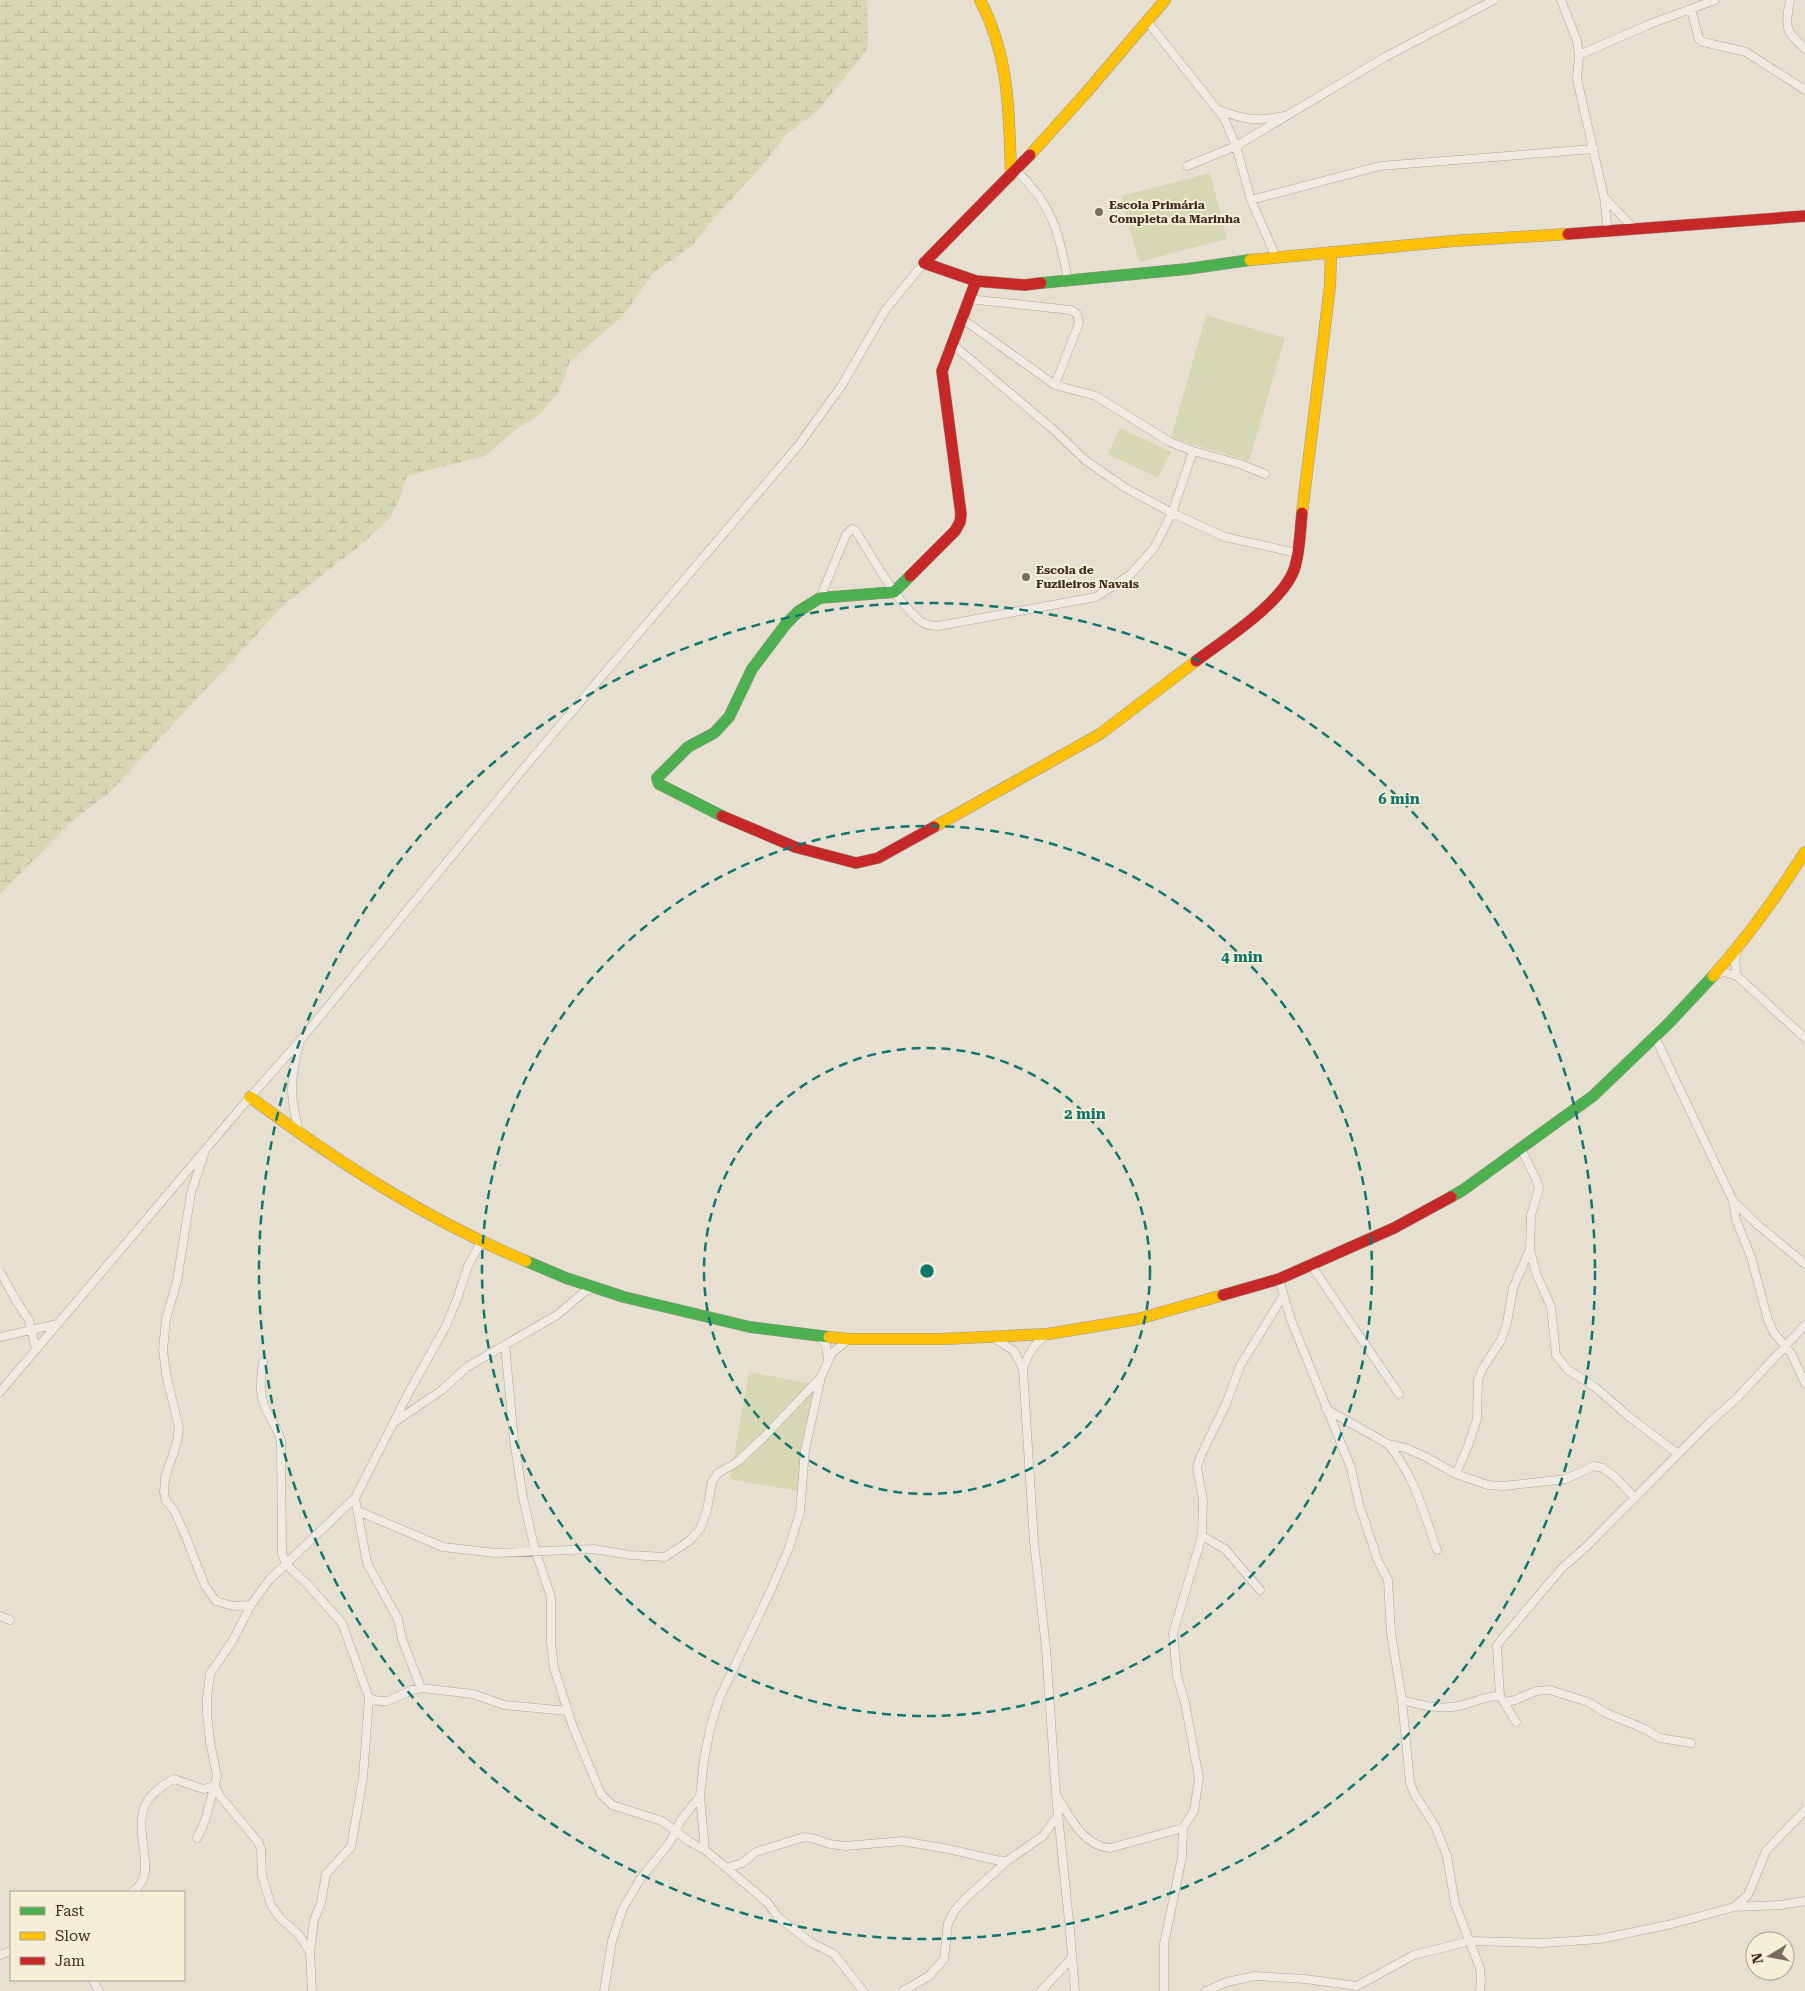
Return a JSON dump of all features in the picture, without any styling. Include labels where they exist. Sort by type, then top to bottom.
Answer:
[{"type":"street","points":[[980,0],[992,22],[1003,60],[1014,173]]},
{"type":"street","points":[[0,1392],[250,1097],[299,1042],[529,762],[798,446],[842,385],[886,309],[924,263],[1014,173],[1165,0]]},
{"type":"street","points":[[1188,166],[1236,146],[1385,57],[1494,0]]},
{"type":"street","points":[[1555,0],[1566,11]]},
{"type":"street","points":[[1561,0],[1574,31],[1579,55],[1577,79],[1604,197],[1608,232]]},
{"type":"street","points":[[1579,55],[1715,0]]},
{"type":"street","points":[[1790,0],[1787,15],[1789,32],[1805,49]]},
{"type":"street","points":[[1691,9],[1697,34],[1703,42],[1746,52],[1805,90]]},
{"type":"street","points":[[1147,21],[1224,118],[1236,146],[1251,200],[1276,257]]},
{"type":"street","points":[[1217,109],[1246,120],[1287,116]]},
{"type":"street","points":[[1251,200],[1370,168],[1594,149]]},
{"type":"street","points":[[1014,173],[1026,180],[1055,222],[1068,280]]},
{"type":"street","points":[[1604,197],[1635,230]]},
{"type":"street","points":[[924,263],[976,281],[1025,286],[1187,269],[1276,257],[1454,241],[1608,232],[1805,216]]},
{"type":"street","points":[[976,281],[942,371],[961,514],[960,522],[948,538],[894,592],[820,598],[799,611],[786,624],[752,669],[729,717],[714,733],[688,747],[657,778],[659,784],[722,816],[785,843],[856,862],[878,858],[1100,734],[1254,616],[1282,591],[1294,570],[1330,286],[1332,252]]},
{"type":"street","points":[[968,299],[1071,310],[1077,314],[1079,323],[1054,385]]},
{"type":"street","points":[[961,318],[1054,385],[1096,396],[1170,442],[1265,474]]},
{"type":"street","points":[[952,344],[1054,430],[1085,460],[1124,487],[1172,513],[1225,537],[1297,553]]},
{"type":"street","points":[[820,598],[846,535],[852,529],[855,530],[894,592],[919,620],[928,626],[938,626],[1096,596],[1131,574],[1154,548],[1172,513],[1193,451]]},
{"type":"street","points":[[250,1097],[300,1134],[408,1203],[482,1240],[557,1274],[624,1297],[750,1327],[849,1338],[890,1340],[994,1338],[1048,1334],[1138,1319],[1279,1278],[1394,1228],[1463,1190],[1593,1096],[1655,1037],[1737,949],[1780,891],[1805,852]]},
{"type":"street","points":[[1737,949],[1735,961],[1737,976]]},
{"type":"street","points":[[1715,974],[1724,972],[1737,976],[1805,1038]]},
{"type":"street","points":[[1655,1037],[1734,1201],[1758,1225],[1805,1264]]},
{"type":"street","points":[[299,1042],[293,1068],[292,1109],[300,1134]]},
{"type":"street","points":[[1521,1149],[1539,1189],[1531,1215],[1530,1249],[1536,1273],[1551,1307],[1556,1355],[1568,1370],[1595,1387],[1628,1416],[1678,1454]]},
{"type":"street","points":[[205,1150],[191,1193],[176,1281],[166,1319],[163,1350],[166,1374],[180,1428],[165,1478],[164,1492],[166,1501],[174,1510],[186,1537],[205,1586],[216,1601],[233,1606],[251,1605]]},
{"type":"street","points":[[1734,1201],[1736,1220],[1751,1257],[1768,1320],[1774,1333],[1791,1353],[1805,1383]]},
{"type":"street","points":[[197,1838],[205,1821],[218,1776],[210,1742],[207,1713],[210,1674],[233,1640],[251,1605],[269,1580],[356,1498],[409,1392],[446,1326],[468,1266],[482,1240]]},
{"type":"street","points":[[1456,1474],[1468,1446],[1476,1419],[1478,1380],[1483,1368],[1501,1340],[1507,1323],[1514,1288],[1530,1249]]},
{"type":"street","points":[[1311,1265],[1399,1394]]},
{"type":"street","points":[[0,1272],[29,1320],[33,1330],[36,1349]]},
{"type":"street","points":[[1279,1278],[1283,1296],[1351,1468],[1359,1504],[1378,1561],[1388,1580],[1391,1633],[1402,1700],[1410,1783],[1415,1795],[1435,1826],[1447,1856],[1455,1904],[1480,1968],[1482,1978],[1480,1991]]},
{"type":"street","points":[[394,1422],[442,1390],[467,1367],[557,1315],[583,1293],[594,1287]]},
{"type":"street","points":[[1164,1991],[1164,1944],[1182,1857],[1183,1828],[1194,1810],[1199,1778],[1185,1703],[1176,1676],[1173,1633],[1202,1536],[1203,1500],[1198,1467],[1199,1460],[1226,1404],[1240,1366],[1283,1296]]},
{"type":"street","points":[[0,1337],[57,1324]]},
{"type":"street","points":[[1516,1722],[1503,1699],[1497,1646],[1500,1640],[1562,1568],[1738,1397],[1805,1325]]},
{"type":"street","points":[[1048,1334],[1036,1342],[1027,1357],[1023,1369],[1034,1542],[1046,1648],[1056,1795],[1070,1931],[1074,1991]]},
{"type":"street","points":[[818,1335],[826,1345],[828,1359]]},
{"type":"street","points":[[705,1850],[700,1796],[704,1760],[719,1699],[789,1548],[800,1512],[805,1450],[821,1377],[832,1353],[849,1338]]},
{"type":"street","points":[[994,1338],[1014,1351],[1023,1369]]},
{"type":"street","points":[[505,1345],[514,1440],[523,1498],[535,1550],[551,1597],[551,1643],[554,1668],[568,1711],[601,1794],[612,1805],[662,1821],[675,1832],[705,1850],[767,1902],[778,1917],[810,1942],[834,1954],[862,1991]]},
{"type":"street","points":[[263,1362],[260,1387],[264,1404],[280,1434],[281,1441],[283,1508],[281,1540],[286,1564],[342,1623],[369,1698],[363,1778],[350,1847],[326,1874],[321,1903],[314,1920],[310,1952],[312,1991]]},
{"type":"street","points":[[358,1511],[444,1547],[495,1553],[594,1549],[630,1555],[665,1557],[689,1541],[700,1529],[707,1510],[712,1482],[718,1474],[736,1463],[761,1440],[821,1377]]},
{"type":"street","points":[[1326,1408],[1388,1444],[1426,1457],[1456,1474],[1488,1485],[1503,1486],[1566,1479],[1594,1466],[1603,1468],[1615,1477],[1635,1498]]},
{"type":"street","points":[[1388,1444],[1402,1460],[1409,1474],[1437,1550]]},
{"type":"street","points":[[356,1498],[367,1564],[398,1619],[402,1639],[421,1688]]},
{"type":"street","points":[[1202,1536],[1225,1550],[1260,1590]]},
{"type":"street","points":[[0,1616],[10,1620]]},
{"type":"street","points":[[369,1698],[379,1701],[388,1700],[421,1688],[473,1694],[504,1704],[568,1711]]},
{"type":"street","points":[[1402,1700],[1421,1705],[1450,1707],[1460,1706],[1489,1696],[1515,1700],[1536,1691],[1550,1690],[1588,1702],[1606,1713],[1645,1729],[1660,1738],[1691,1743]]},
{"type":"street","points":[[133,1891],[140,1884],[146,1868],[140,1825],[146,1802],[156,1791],[174,1779],[203,1789],[215,1786]]},
{"type":"street","points":[[215,1786],[220,1796],[258,1842],[261,1849],[262,1876],[271,1906],[280,1918],[299,1935],[310,1952]]},
{"type":"street","points":[[1056,1795],[1078,1830],[1091,1842],[1102,1847],[1110,1848],[1183,1828]]},
{"type":"street","points":[[604,1991],[612,1941],[623,1908],[642,1878],[670,1842],[681,1820],[700,1796]]},
{"type":"street","points":[[1734,1907],[1748,1894],[1766,1851],[1805,1810]]},
{"type":"street","points":[[904,1991],[928,1976],[944,1959],[948,1923],[955,1910],[1008,1861],[1044,1836],[1058,1815]]},
{"type":"street","points":[[728,1868],[742,1863],[756,1852],[804,1837],[846,1846],[902,1841],[1008,1861]]},
{"type":"street","points":[[1206,1991],[1227,1982],[1255,1976],[1305,1979],[1357,1986],[1414,1955],[1470,1941],[1543,1943],[1600,1939],[1672,1924],[1734,1907],[1781,1905],[1805,1901]]},
{"type":"street","points":[[1041,1991],[1071,1959]]},
{"type":"green space","points":[[0,0],[867,0],[868,32],[867,49],[817,111],[786,135],[762,166],[715,217],[692,246],[653,273],[623,316],[570,361],[559,391],[541,414],[516,430],[484,456],[407,476],[399,500],[390,518],[361,545],[287,602],[111,791],[70,823],[0,894]]},
{"type":"green space","points":[[1210,173],[1227,239],[1139,262],[1121,196]]},
{"type":"green space","points":[[1206,315],[1285,338],[1249,461],[1171,438]]},
{"type":"green space","points":[[1120,428],[1171,452],[1158,478],[1108,454]]},
{"type":"green space","points":[[749,1372],[818,1385],[799,1491],[730,1479]]},
{"type":"traffic: fast","points":[[1041,283],[1187,269],[1250,260]]},
{"type":"traffic: fast","points":[[722,816],[659,784],[657,778],[688,747],[714,733],[729,717],[752,669],[786,624],[799,611],[820,598],[894,592],[910,576]]},
{"type":"traffic: fast","points":[[1451,1197],[1593,1096],[1668,1024],[1713,976]]},
{"type":"traffic: fast","points":[[526,1261],[566,1278],[624,1297],[750,1327],[829,1337]]},
{"type":"traffic: slow","points":[[980,0],[990,21],[997,43],[1006,86],[1010,130],[1011,175]]},
{"type":"traffic: slow","points":[[1030,155],[1165,0]]},
{"type":"traffic: slow","points":[[1250,260],[1454,241],[1568,234]]},
{"type":"traffic: slow","points":[[1302,513],[1330,286],[1331,252]]},
{"type":"traffic: slow","points":[[934,827],[1100,734],[1196,661]]},
{"type":"traffic: slow","points":[[1713,976],[1762,916],[1805,852]]},
{"type":"traffic: slow","points":[[250,1097],[315,1144],[383,1188],[453,1227],[526,1261]]},
{"type":"traffic: slow","points":[[829,1337],[849,1339],[942,1339],[1048,1334],[1138,1319],[1223,1295]]},
{"type":"traffic: jam","points":[[1030,155],[924,263],[976,281],[1025,285],[1041,283]]},
{"type":"traffic: jam","points":[[1568,234],[1805,216]]},
{"type":"traffic: jam","points":[[910,576],[955,531],[960,522],[961,514],[942,371],[976,281]]},
{"type":"traffic: jam","points":[[1196,661],[1251,620],[1265,608],[1287,583],[1294,570],[1298,556],[1302,513]]},
{"type":"traffic: jam","points":[[722,816],[795,847],[856,863],[878,858],[934,827]]},
{"type":"traffic: jam","points":[[1223,1295],[1279,1279],[1394,1228],[1451,1197]]},
{"type":"place","name":"Escola Primária Completa da Marinha","points":[[1099,212]]},
{"type":"place","name":"Escola de Fuzileiros Navais","points":[[1026,577]]}]
